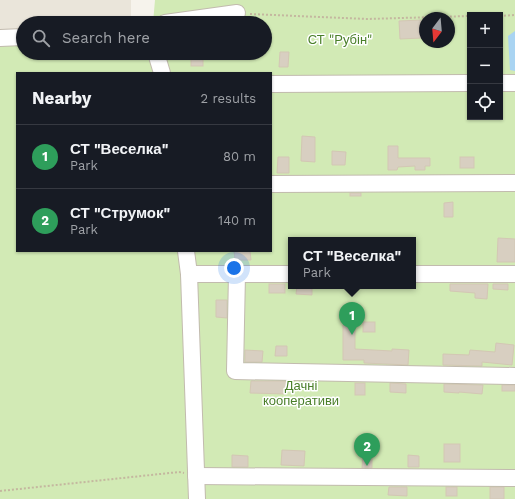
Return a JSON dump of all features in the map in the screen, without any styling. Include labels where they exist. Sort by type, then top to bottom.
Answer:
[{"type":"street","points":[[215,16],[237,13]]},
{"type":"street","points":[[0,38],[16,37]]},
{"type":"street","points":[[158,60],[162,72]]},
{"type":"street","points":[[272,84],[467,83]]},
{"type":"street","points":[[503,83],[515,83]]},
{"type":"street","points":[[272,184],[515,183]]},
{"type":"street","points":[[186,252],[189,274],[197,499]]},
{"type":"street","points":[[189,274],[288,274]]},
{"type":"street","points":[[237,274],[235,371],[515,376]]},
{"type":"street","points":[[416,274],[515,274]]},
{"type":"street","points":[[196,476],[515,478]]},
{"type":"path","points":[[237,13],[367,19],[467,16]]},
{"type":"path","points":[[503,16],[515,15]]},
{"type":"path","points":[[0,491],[179,472],[196,476]]},
{"type":"shaded area","points":[[0,0],[131,0],[131,16],[16,16],[16,56],[0,63]]},
{"type":"green space","name":"Дачні кооперативи","points":[[155,0],[515,0],[515,499],[0,499],[0,38],[16,37],[16,60],[272,60],[272,16],[154,16]]},
{"type":"water","points":[[515,31],[515,71],[510,70],[508,36]]},
{"type":"building","points":[[419,20],[419,38],[400,39],[399,21]]},
{"type":"building","points":[[280,52],[289,52],[288,67],[279,67]]},
{"type":"building","points":[[191,60],[203,60],[203,66],[191,66]]},
{"type":"building","points":[[302,136],[315,137],[315,162],[301,161]]},
{"type":"building","points":[[388,146],[398,146],[398,158],[430,158],[430,166],[425,166],[425,170],[415,170],[415,166],[398,167],[397,170],[388,170]]},
{"type":"building","points":[[332,151],[346,152],[345,165],[332,165]]},
{"type":"building","points":[[278,157],[289,157],[289,173],[277,173]]},
{"type":"building","points":[[460,157],[474,157],[474,168],[460,168]]},
{"type":"building","points":[[350,193],[361,193],[361,196],[350,196]]},
{"type":"building","points":[[453,202],[453,217],[444,217],[444,203]]},
{"type":"building","points":[[498,238],[515,239],[515,262],[497,262]]},
{"type":"building","points":[[234,252],[250,252],[251,260],[235,260]]},
{"type":"building","points":[[269,284],[285,284],[285,293],[269,293]]},
{"type":"building","points":[[450,284],[488,284],[487,299],[475,298],[475,293],[450,291]]},
{"type":"building","points":[[493,284],[508,284],[508,290],[493,289]]},
{"type":"building","points":[[297,289],[312,289],[312,295],[296,294]]},
{"type":"building","points":[[216,300],[227,300],[227,318],[216,317]]},
{"type":"building","points":[[363,322],[375,322],[375,332],[363,332]]},
{"type":"building","points":[[343,325],[355,326],[355,349],[392,351],[392,349],[409,350],[408,365],[364,363],[364,360],[343,360]]},
{"type":"building","points":[[496,343],[514,345],[512,365],[482,362],[482,366],[443,365],[443,354],[469,355],[470,350],[495,352]]},
{"type":"building","points":[[276,346],[287,346],[287,356],[275,356]]},
{"type":"building","points":[[245,350],[263,351],[262,362],[245,362]]},
{"type":"building","points":[[251,381],[287,381],[286,394],[250,393]]},
{"type":"building","points":[[355,383],[365,383],[365,395],[355,395]]},
{"type":"building","points":[[390,383],[406,384],[406,393],[390,392]]},
{"type":"building","points":[[444,384],[483,385],[482,394],[444,392]]},
{"type":"building","points":[[502,385],[515,385],[515,391],[502,391]]},
{"type":"building","points":[[444,444],[460,444],[460,462],[444,462]]},
{"type":"building","points":[[282,450],[305,451],[304,466],[281,465]]},
{"type":"building","points":[[363,454],[372,455],[372,468],[362,468]]},
{"type":"building","points":[[232,455],[248,456],[248,467],[232,467]]},
{"type":"building","points":[[408,455],[419,456],[419,467],[408,467]]},
{"type":"building","points":[[389,487],[407,487],[407,496],[388,495]]},
{"type":"building","points":[[446,487],[457,487],[457,496],[446,496]]},
{"type":"building","points":[[490,487],[504,487],[504,499],[490,499]]},
{"type":"place","name":"СТ \"Веселка\"","points":[[352,335]]},
{"type":"place","name":"СТ \"Струмок\"","points":[[367,466]]},
{"type":"park label","name":"СТ \"Рубін\"","points":[[340,39]]}]
